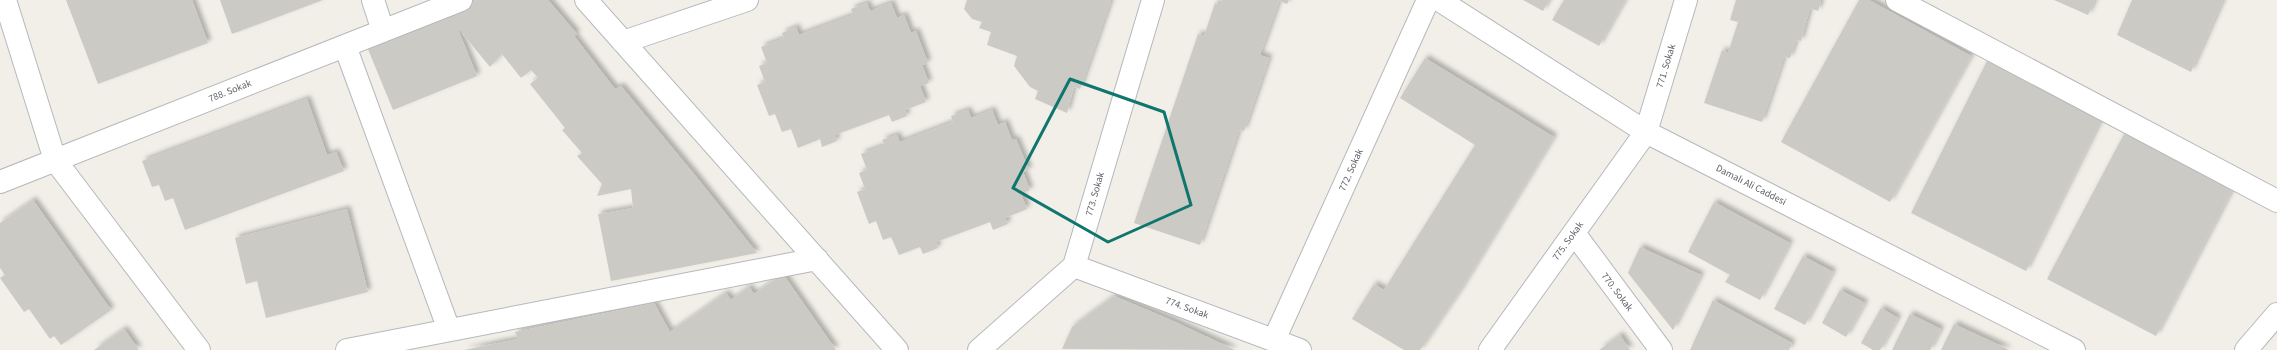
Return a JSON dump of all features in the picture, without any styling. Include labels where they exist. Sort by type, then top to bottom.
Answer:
[{"type":"street","points":[[5,0],[55,160],[199,350]]},
{"type":"street","points":[[373,0],[383,31]]},
{"type":"street","name":"788. Sokak","points":[[0,182],[461,0]]},
{"type":"street","points":[[586,0],[897,350]]},
{"type":"street","points":[[623,42],[747,0]]},
{"type":"street","name":"773. Sokak","points":[[1074,266],[1152,0]]},
{"type":"street","name":"772. Sokak","points":[[1274,340],[1428,0]]},
{"type":"street","name":"Damalı Ali Caddesi","points":[[1439,0],[1646,132],[2074,350]]},
{"type":"street","name":"771. Sokak","points":[[1646,132],[1686,0]]},
{"type":"street","points":[[1897,0],[2277,201]]},
{"type":"street","points":[[345,46],[449,330]]},
{"type":"street","name":"775. Sokak","points":[[1490,350],[1646,132]]},
{"type":"street","name":"770. Sokak","points":[[1574,233],[1661,350]]},
{"type":"street","points":[[347,350],[817,259]]},
{"type":"street","points":[[979,350],[1074,266]]},
{"type":"street","name":"774. Sokak","points":[[1074,266],[1300,350]]},
{"type":"street","points":[[2246,350],[2277,314]]},
{"type":"highlighted area","points":[[1070,79],[1164,112],[1191,205],[1108,242],[1013,188]]},
{"type":"building","points":[[66,0],[192,0],[208,43],[98,84]]},
{"type":"building","points":[[220,0],[323,0],[232,34]]},
{"type":"building","points":[[478,0],[548,0],[577,34],[574,36],[615,89],[621,86],[757,253],[611,281],[598,214],[633,208],[631,189],[597,196],[602,184],[577,156],[582,153],[562,130],[565,128],[530,84],[538,78],[531,70],[521,78],[502,54],[490,67],[457,27],[477,76],[393,110],[365,42]]},
{"type":"building","points":[[967,0],[1111,0],[1080,89],[1074,87],[1067,113],[1035,99],[1038,91],[1030,87],[1014,66],[1017,56],[987,45],[991,32],[979,28],[982,22],[972,19],[964,9]]},
{"type":"building","points":[[1222,0],[1289,0],[1287,4],[1279,1],[1260,55],[1269,58],[1244,131],[1239,130],[1200,245],[1134,223],[1198,34],[1204,36],[1215,3],[1220,5]]},
{"type":"building","points":[[1523,0],[1549,0],[1543,11]]},
{"type":"building","points":[[1564,0],[1625,0],[1599,46],[1552,20]]},
{"type":"building","points":[[1736,0],[1821,0],[1818,11],[1810,8],[1801,41],[1796,40],[1790,58],[1784,57],[1762,122],[1704,103],[1722,50],[1728,53],[1738,22],[1730,20]]},
{"type":"building","points":[[1859,0],[1869,0],[1971,56],[1890,202],[1781,142]]},
{"type":"building","points":[[2054,0],[2095,0],[2088,15]]},
{"type":"building","points":[[2132,0],[2223,0],[2191,72],[2117,35]]},
{"type":"building","points":[[867,3],[870,11],[891,3],[897,18],[904,15],[911,33],[916,31],[928,63],[922,65],[929,83],[920,86],[926,102],[905,110],[907,116],[892,122],[889,115],[835,135],[837,141],[822,147],[820,139],[798,148],[791,129],[782,132],[775,114],[769,116],[757,85],[765,82],[759,66],[767,63],[761,47],[784,38],[782,33],[796,27],[799,35],[853,15],[851,9]]},
{"type":"building","points":[[1425,58],[1554,137],[1460,291],[1420,350],[1404,350],[1352,319],[1374,284],[1384,290],[1475,145],[1400,98]]},
{"type":"building","points":[[1988,59],[2103,116],[2026,271],[1911,213]]},
{"type":"building","points":[[307,99],[327,155],[336,152],[344,171],[185,230],[173,198],[165,201],[159,185],[152,187],[142,161]]},
{"type":"building","points":[[968,110],[971,118],[992,110],[998,125],[1005,122],[1012,140],[1016,139],[1029,170],[1023,172],[1030,190],[1021,194],[1027,209],[1005,218],[1008,224],[993,230],[990,222],[936,242],[938,248],[923,254],[920,247],[899,255],[891,237],[883,240],[876,221],[869,224],[857,192],[865,189],[859,173],[867,170],[861,154],[885,145],[882,140],[897,135],[900,142],[953,122],[951,116]]},
{"type":"building","points":[[2124,134],[2232,190],[2156,336],[2047,279]]},
{"type":"building","points":[[33,200],[111,310],[61,345],[54,336],[50,339],[29,309],[24,312],[0,278],[5,275],[0,268],[0,223]]},
{"type":"building","points":[[1714,202],[1790,243],[1760,300],[1725,282],[1730,275],[1688,252]]},
{"type":"building","points":[[347,209],[368,292],[266,318],[257,281],[246,284],[235,238]]},
{"type":"building","points":[[1640,247],[1701,275],[1673,330],[1628,273]]},
{"type":"building","points":[[1803,256],[1833,272],[1805,325],[1774,309]]},
{"type":"building","points":[[783,274],[836,350],[464,350],[518,339],[515,332],[654,303],[670,332],[726,293],[731,300],[749,287],[754,294]]},
{"type":"building","points":[[1840,290],[1865,303],[1846,337],[1822,323]]},
{"type":"building","points":[[1114,296],[1171,320],[1235,350],[1062,349],[1072,327]]},
{"type":"building","points":[[1713,300],[1792,343],[1789,350],[1690,350]]},
{"type":"building","points":[[1881,308],[1898,318],[1880,350],[1873,350],[1861,343]]},
{"type":"building","points":[[1910,314],[1941,329],[1930,350],[1892,350]]},
{"type":"building","points":[[1954,324],[1995,343],[2009,350],[1941,350]]},
{"type":"building","points":[[124,329],[139,350],[94,350]]},
{"type":"building","points":[[1620,335],[1630,350],[1599,350]]}]
